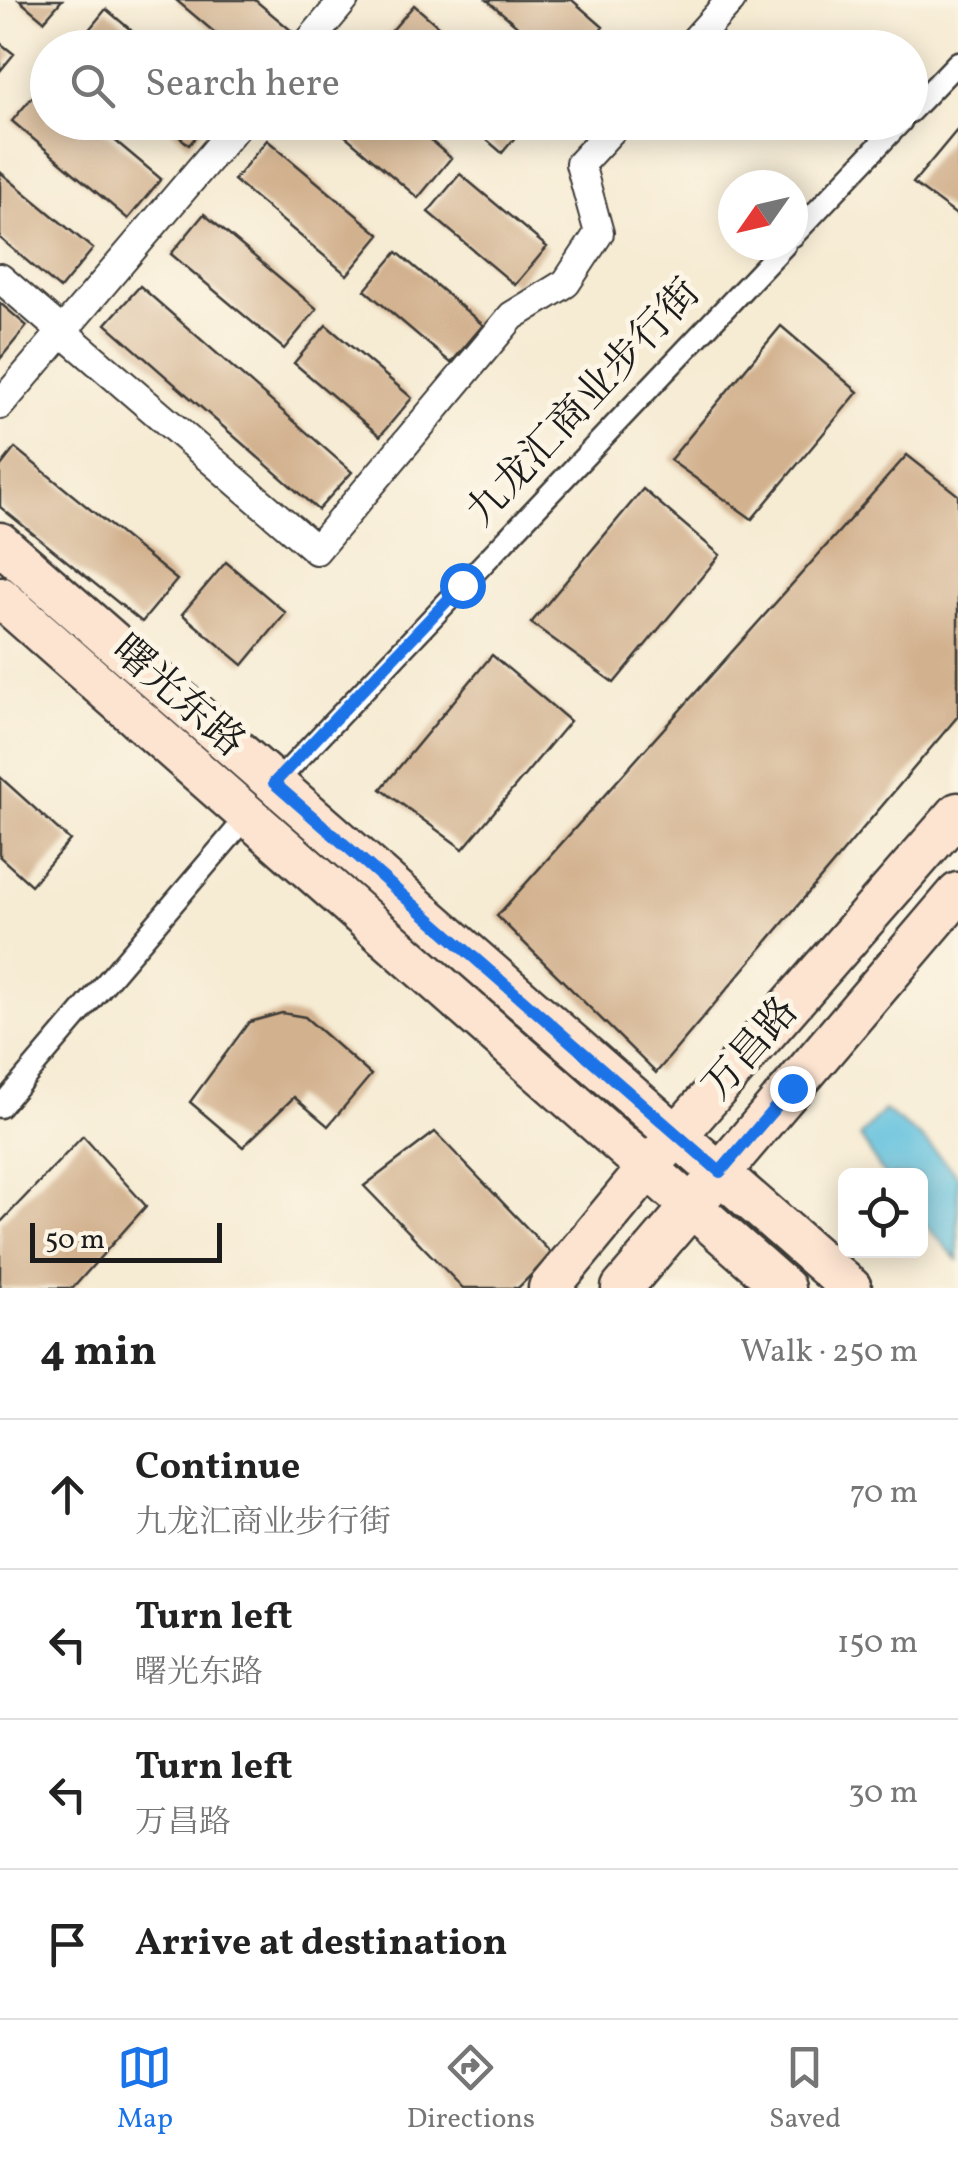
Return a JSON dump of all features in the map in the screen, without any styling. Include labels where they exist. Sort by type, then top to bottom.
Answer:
[{"type":"main road","name":"曙光东路","points":[[0,543],[852,1288]]},
{"type":"main road","name":"曙光东路","points":[[0,597],[784,1288]]},
{"type":"main road","name":"万昌路","points":[[548,1288],[958,813]]},
{"type":"main road","name":"万昌路","points":[[622,1288],[958,893]]},
{"type":"street","points":[[319,30],[344,0]]},
{"type":"street","points":[[704,30],[732,0]]},
{"type":"street","points":[[928,93],[958,62]]},
{"type":"street","points":[[0,405],[225,140]]},
{"type":"street","points":[[0,278],[316,550],[512,316],[566,283],[599,233],[580,164],[602,140]]},
{"type":"street","points":[[808,220],[884,140]]},
{"type":"street","name":"九龙汇商业步行街","points":[[0,1106],[274,783],[770,260]]},
{"type":"water","points":[[884,1110],[923,1139],[958,1176],[958,1260],[928,1228],[928,1168],[880,1168],[860,1136]]},
{"type":"building","points":[[19,0],[62,0],[44,21]]},
{"type":"building","points":[[176,0],[255,0],[291,30],[212,30]]},
{"type":"building","points":[[487,0],[572,0],[603,27],[601,30],[522,30]]},
{"type":"building","points":[[414,5],[442,30],[392,30]]},
{"type":"building","points":[[106,9],[131,30],[89,30]]},
{"type":"building","points":[[0,43],[14,54],[0,71]]},
{"type":"building","points":[[30,100],[30,136],[12,121]]},
{"type":"building","points":[[958,129],[958,216],[913,183]]},
{"type":"building","points":[[34,140],[114,140],[161,179],[128,219]]},
{"type":"building","points":[[267,140],[380,235],[347,275],[234,180]]},
{"type":"building","points":[[350,140],[430,140],[451,158],[418,198]]},
{"type":"building","points":[[487,140],[513,140],[502,153]]},
{"type":"building","points":[[0,172],[93,249],[60,289],[0,238]]},
{"type":"building","points":[[460,174],[547,247],[515,285],[428,212]]},
{"type":"building","points":[[204,214],[317,309],[284,349],[171,254]]},
{"type":"building","points":[[397,252],[483,325],[451,363],[365,290]]},
{"type":"building","points":[[140,286],[352,472],[318,510],[106,324]]},
{"type":"building","points":[[0,303],[27,326],[0,359]]},
{"type":"building","points":[[326,325],[412,398],[380,436],[294,363]]},
{"type":"building","points":[[781,326],[858,392],[752,519],[670,460]]},
{"type":"building","points":[[15,448],[177,580],[142,622],[0,507],[0,467]]},
{"type":"building","points":[[907,455],[958,495],[958,716],[656,1073],[497,916]]},
{"type":"building","points":[[643,489],[720,555],[614,683],[531,623]]},
{"type":"building","points":[[226,562],[286,613],[243,665],[182,614]]},
{"type":"building","points":[[492,655],[570,721],[463,849],[381,789]]},
{"type":"building","points":[[0,777],[70,840],[31,885],[0,857]]},
{"type":"building","points":[[282,1013],[305,1017],[371,1075],[328,1126],[294,1097],[243,1147],[190,1102],[249,1022]]},
{"type":"building","points":[[435,1132],[552,1254],[518,1288],[463,1288],[364,1186]]},
{"type":"building","points":[[83,1136],[146,1206],[73,1288],[0,1288],[0,1223]]},
{"type":"route","points":[[462,585],[274,783],[720,1172],[792,1088]]}]
